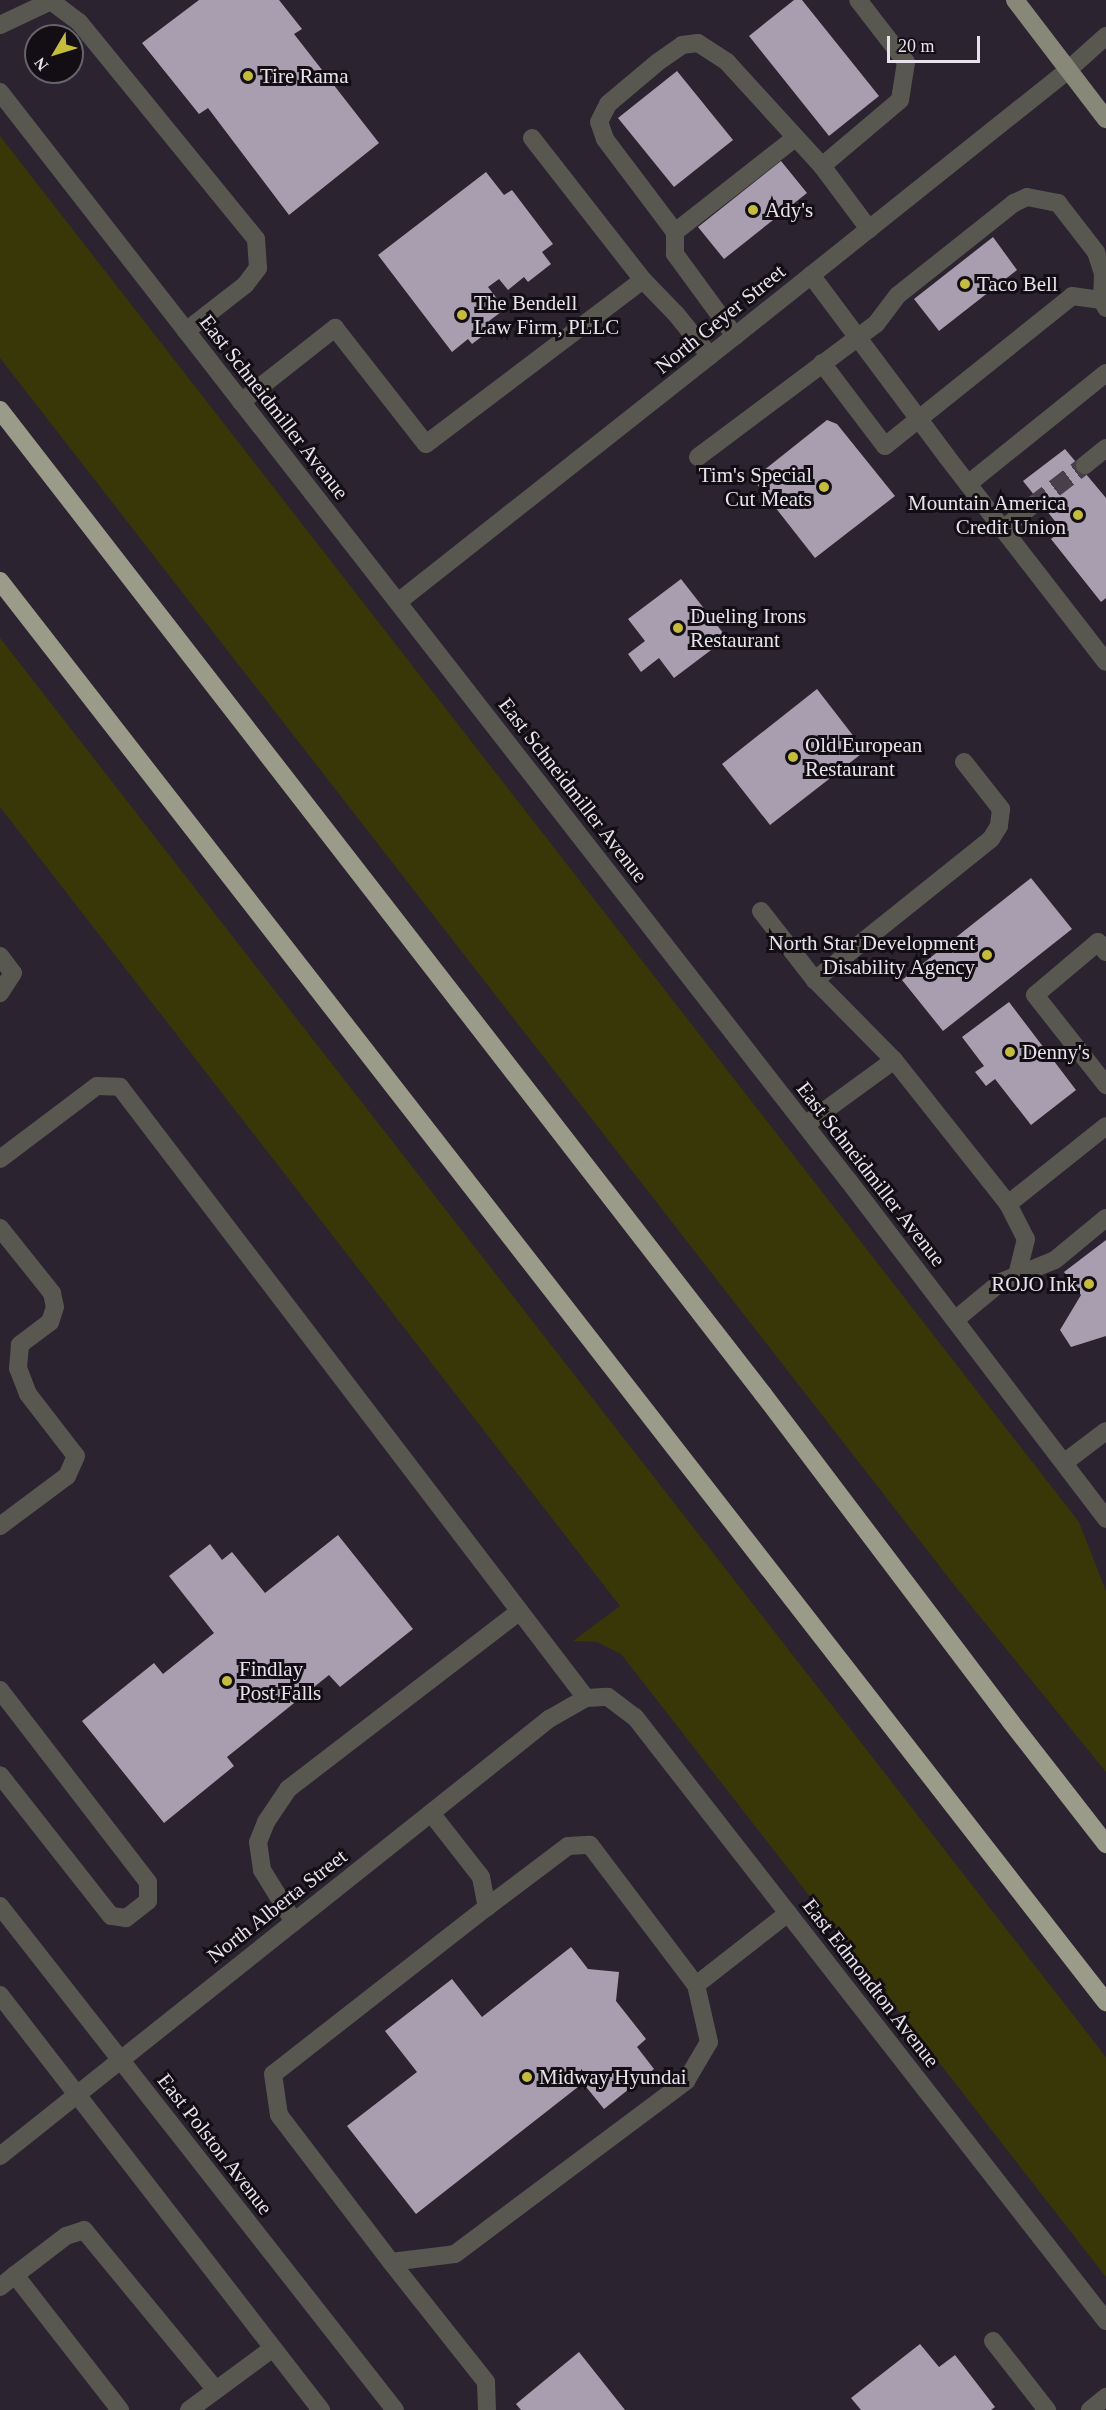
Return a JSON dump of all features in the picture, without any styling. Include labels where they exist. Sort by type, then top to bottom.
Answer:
[{"type":"highway","points":[[0,410],[764,1394],[1011,1722],[1106,1844]]},
{"type":"highway","points":[[0,581],[1106,2002]]},
{"type":"highway","points":[[1011,1722],[1106,1831]]},
{"type":"main road","points":[[1015,0],[1106,119]]},
{"type":"street","points":[[822,166],[900,100],[906,62],[858,0]]},
{"type":"street","points":[[0,25],[51,1],[79,22],[256,239],[258,268],[245,285],[186,331]]},
{"type":"street","name":"North Geyer Street","points":[[398,602],[1068,70],[1106,36]]},
{"type":"street","points":[[735,336],[675,254],[675,232],[605,139],[599,122],[608,104],[658,62],[682,45],[698,43],[728,62],[822,166],[869,229]]},
{"type":"street","name":"East Schneidmiller Avenue","points":[[0,92],[805,1125],[1065,1462],[1106,1519]]},
{"type":"street","points":[[532,138],[643,280],[676,314],[710,356]]},
{"type":"street","points":[[675,232],[795,138]]},
{"type":"street","points":[[698,458],[856,336],[876,324],[898,296],[1014,203],[1027,197],[1058,203],[1096,252],[1103,273],[1104,304],[1072,296],[885,446],[822,363]]},
{"type":"street","points":[[811,275],[918,419],[1106,662]]},
{"type":"street","points":[[241,402],[335,328],[426,444],[643,280]]},
{"type":"street","points":[[968,484],[1106,373]]},
{"type":"street","points":[[1085,465],[1106,448]]},
{"type":"street","points":[[1003,529],[1033,505]]},
{"type":"street","points":[[815,980],[991,839],[999,826],[1001,809],[964,762]]},
{"type":"street","points":[[761,910],[815,980],[894,1060],[1008,1204],[1026,1239],[1017,1274]]},
{"type":"street","points":[[1106,952],[1098,942],[1035,995],[1106,1085]]},
{"type":"street","points":[[0,956],[13,973],[0,993]]},
{"type":"street","points":[[805,1125],[894,1060]]},
{"type":"street","points":[[0,1159],[97,1086],[120,1087],[586,1698]]},
{"type":"street","points":[[1008,1204],[1106,1126]]},
{"type":"street","points":[[955,1320],[1001,1282],[1054,1260],[1106,1218]]},
{"type":"street","points":[[0,1228],[52,1293],[55,1307],[50,1322],[20,1345],[18,1368],[28,1394],[76,1456],[67,1476],[0,1526]]},
{"type":"street","points":[[1065,1462],[1106,1431]]},
{"type":"street","points":[[294,1922],[261,1870],[258,1842],[266,1822],[288,1789],[519,1612]]},
{"type":"street","points":[[0,1690],[148,1882],[148,1901],[126,1918],[111,1916],[0,1775]]},
{"type":"street","name":"East Edmondton Avenue","points":[[586,1698],[608,1697],[635,1717],[1106,2321]]},
{"type":"street","name":"North Alberta Street","points":[[0,2156],[549,1719],[586,1698]]},
{"type":"street","points":[[431,1813],[481,1877],[487,1907]]},
{"type":"street","points":[[391,2262],[455,2254],[686,2081],[709,2042],[696,1985],[590,1845],[568,1846],[273,2074],[279,2115],[391,2262],[486,2382],[487,2410]]},
{"type":"street","name":"East Polston Avenue","points":[[0,1905],[395,2410]]},
{"type":"street","points":[[696,1985],[788,1913]]},
{"type":"street","points":[[0,1995],[321,2410]]},
{"type":"street","points":[[0,2287],[66,2236],[84,2230],[216,2390]]},
{"type":"street","points":[[15,2275],[120,2410]]},
{"type":"street","points":[[993,2340],[1047,2410]]},
{"type":"street","points":[[189,2410],[273,2348]]},
{"type":"street","points":[[1090,2410],[1106,2397]]},
{"type":"shaded area","points":[[0,136],[1079,1522],[1106,1591],[1106,1772],[955,1586],[0,358]]},
{"type":"shaded area","points":[[0,638],[1106,2057],[1106,2277],[621,1654],[597,1642],[573,1641],[620,1606],[0,807]]},
{"type":"building","name":"Tire Rama","points":[[199,0],[279,0],[302,29],[294,34],[379,143],[289,215],[208,108],[199,114],[142,43]]},
{"type":"building","points":[[794,0],[802,0],[879,96],[829,136],[749,36]]},
{"type":"building","points":[[677,71],[733,140],[674,187],[618,118]]},
{"type":"building","name":"Ady's","points":[[781,161],[807,193],[724,259],[698,227]]},
{"type":"building","points":[[486,172],[504,195],[512,190],[553,244],[542,252],[551,264],[528,282],[524,277],[508,290],[499,279],[488,287],[505,309],[489,321],[493,328],[472,344],[468,339],[452,352],[378,255]]},
{"type":"building","name":"Taco Bell","points":[[993,237],[1017,270],[939,331],[914,299]]},
{"type":"building","name":"Tim's Special Cut Meats","points":[[827,420],[837,424],[895,496],[815,558],[753,479]]},
{"type":"building","name":"Mountain America Credit Union","points":[[1065,449],[1106,498],[1106,598],[1101,602],[1051,539],[1062,530],[1023,481]]},
{"type":"building","name":"Dueling Irons Restaurant","points":[[681,579],[727,638],[674,678],[659,658],[641,672],[628,654],[645,641],[628,619]]},
{"type":"building","name":"Old European Restaurant","points":[[817,689],[865,751],[770,825],[722,764]]},
{"type":"building","name":"North Star Development Disability Agency","points":[[1031,878],[1072,929],[943,1031],[902,980]]},
{"type":"building","name":"Denny's","points":[[1009,1002],[1076,1090],[1031,1125],[995,1079],[986,1086],[975,1072],[984,1066],[962,1037]]},
{"type":"building","name":"ROJO Ink","points":[[1106,1240],[1106,1336],[1071,1347],[1060,1330],[1081,1295],[1064,1272]]},
{"type":"building","name":"Findlay Post Falls","points":[[338,1535],[413,1629],[340,1687],[329,1675],[227,1757],[234,1766],[164,1823],[82,1721],[154,1663],[163,1674],[214,1633],[169,1576],[210,1544],[222,1560],[232,1552],[265,1593]]},
{"type":"building","name":"Midway Hyundai","points":[[571,1947],[588,1969],[619,1972],[616,2001],[646,2039],[637,2047],[654,2069],[604,2109],[583,2083],[416,2214],[347,2126],[417,2072],[385,2031],[452,1979],[482,2017]]},
{"type":"building","points":[[920,2344],[939,2367],[955,2355],[995,2407],[991,2410],[861,2410],[851,2398]]},
{"type":"building","points":[[579,2352],[625,2410],[521,2410],[516,2404]]},
{"type":"tunnel","points":[[1033,505],[1085,465]]},
{"type":"place","name":"Tire Rama","points":[[248,76]]},
{"type":"place","name":"Ady's","points":[[753,210]]},
{"type":"place","name":"Taco Bell","points":[[965,284]]},
{"type":"place","name":"The Bendell Law Firm, PLLC","points":[[462,315]]},
{"type":"place","name":"Tim's Special Cut Meats","points":[[824,487]]},
{"type":"place","name":"Mountain America Credit Union","points":[[1078,515]]},
{"type":"place","name":"Dueling Irons Restaurant","points":[[678,628]]},
{"type":"place","name":"Old European Restaurant","points":[[793,757]]},
{"type":"place","name":"North Star Development Disability Agency","points":[[987,955]]},
{"type":"place","name":"Denny's","points":[[1010,1052]]},
{"type":"place","name":"ROJO Ink","points":[[1089,1284]]},
{"type":"place","name":"Findlay Post Falls","points":[[227,1681]]},
{"type":"place","name":"Midway Hyundai","points":[[527,2077]]}]
